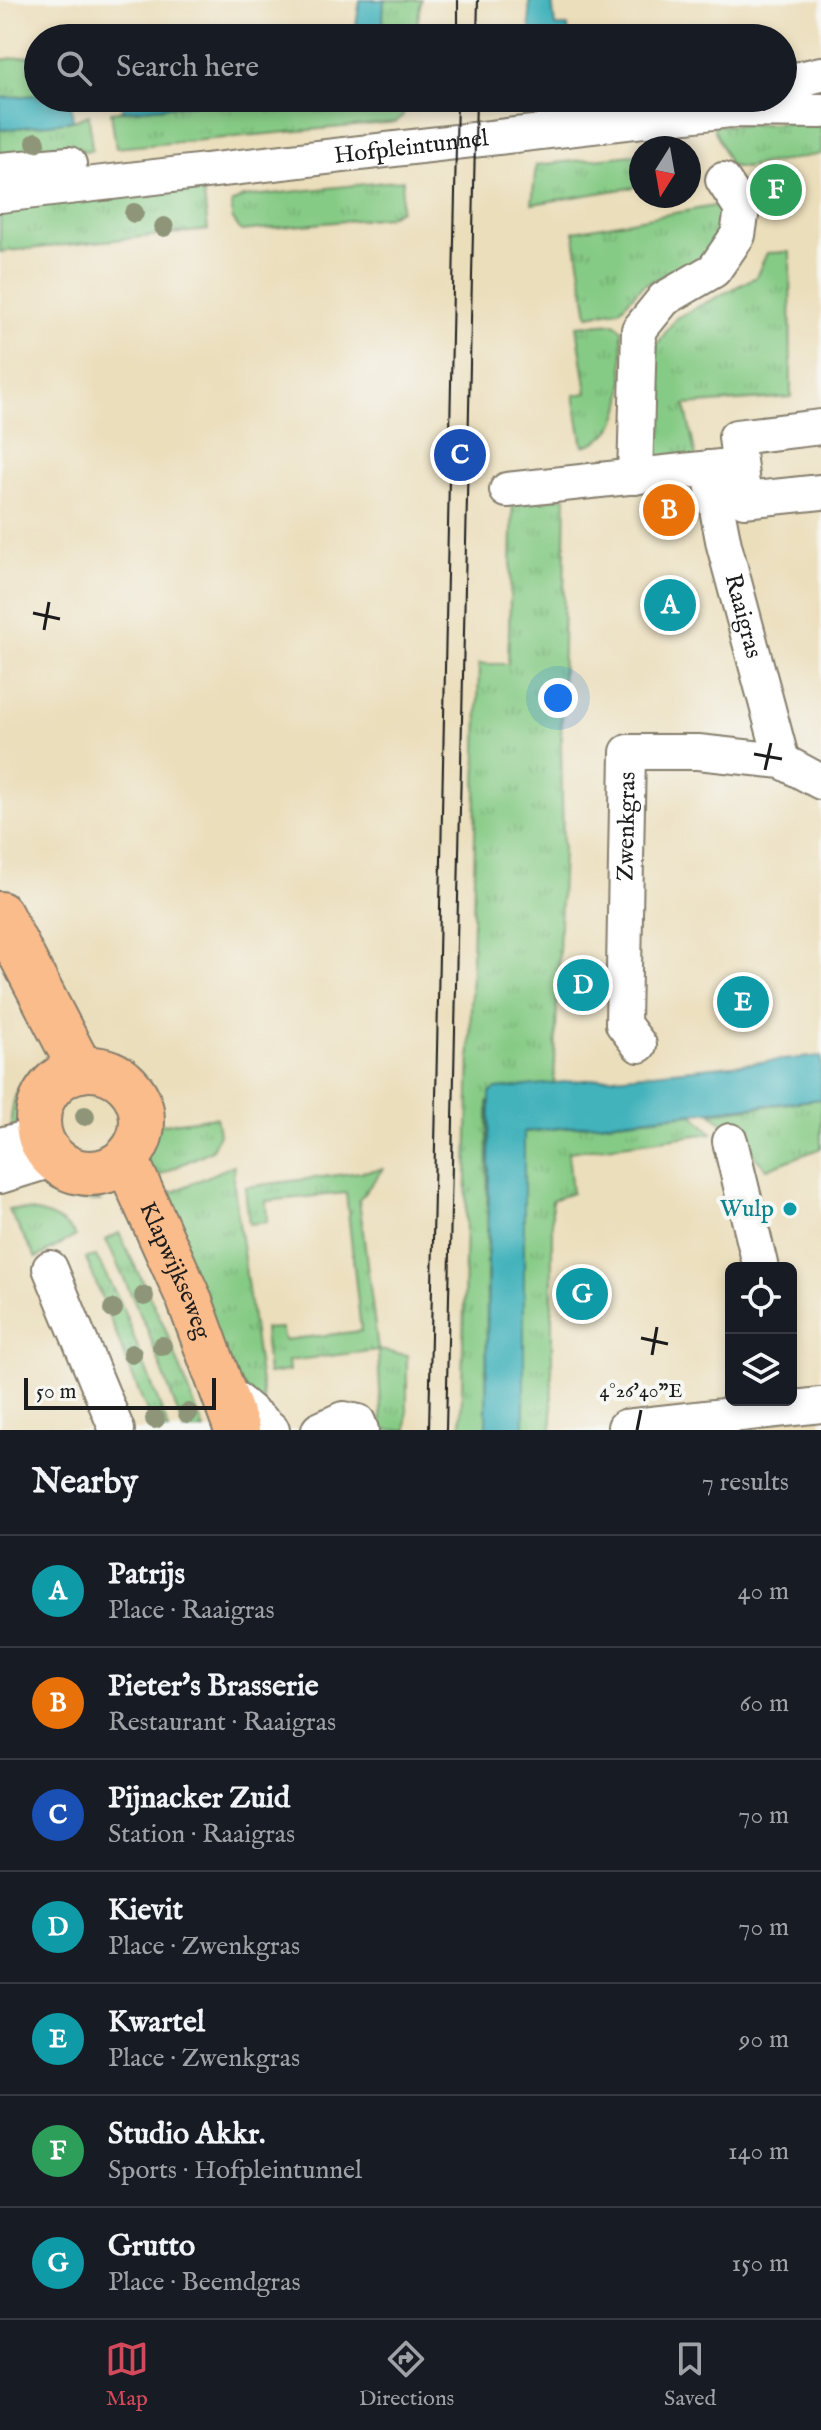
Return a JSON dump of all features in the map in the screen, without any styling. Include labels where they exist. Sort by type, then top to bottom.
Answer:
[{"type":"main road","points":[[0,914],[69,1076]]},
{"type":"main road","points":[[0,969],[69,1076]]},
{"type":"main road","points":[[111,1074],[134,1094],[142,1123],[137,1142],[112,1166],[75,1171],[31,1146],[39,1111],[69,1076],[111,1074]]},
{"type":"main road","name":"Klapwijkseweg","points":[[112,1166],[189,1299],[237,1430]]},
{"type":"main road","name":"Klapwijkseweg","points":[[112,1166],[211,1430]]},
{"type":"street","points":[[797,80],[821,74]]},
{"type":"street","name":"Hofpleintunnel","points":[[797,111],[821,111]]},
{"type":"street","name":"Hofpleintunnel","points":[[0,170],[322,140],[573,112]]},
{"type":"street","name":"Hofpleintunnel","points":[[0,195],[713,112]]},
{"type":"street","points":[[635,477],[639,330],[664,299],[714,270],[738,235],[742,209],[723,180]]},
{"type":"street","name":"Raaigras","points":[[782,761],[724,545],[724,466],[736,437],[821,427]]},
{"type":"street","points":[[507,490],[724,466],[744,500],[821,492]]},
{"type":"street","name":"Zwenkgras","points":[[639,1045],[623,1024],[628,752],[698,752],[782,761],[821,782]]},
{"type":"street","points":[[730,1141],[760,1262]]},
{"type":"street","points":[[0,1176],[31,1146]]},
{"type":"street","points":[[50,1268],[117,1430]]},
{"type":"street","points":[[222,1388],[272,1430]]},
{"type":"street","points":[[626,1430],[625,1427],[802,1403]]},
{"type":"street","points":[[319,1430],[343,1419],[358,1422],[361,1430]]},
{"type":"green space","points":[[384,0],[421,0],[417,24],[383,24]]},
{"type":"green space","points":[[24,57],[24,96],[0,98],[0,60]]},
{"type":"green space","points":[[111,112],[403,112],[396,122],[116,148]]},
{"type":"green space","points":[[89,115],[92,150],[0,158],[0,130],[73,121]]},
{"type":"green space","points":[[821,122],[821,154],[745,168],[730,166],[713,126]]},
{"type":"green space","points":[[629,155],[629,188],[532,204],[536,165]]},
{"type":"green space","points":[[403,180],[400,210],[387,217],[241,231],[232,218],[232,203],[243,197]]},
{"type":"green space","points":[[203,187],[208,230],[0,252],[0,208]]},
{"type":"green space","points":[[725,204],[726,235],[700,258],[643,285],[619,310],[588,315],[574,231]]},
{"type":"green space","points":[[790,252],[791,397],[685,405],[697,462],[659,465],[650,387],[656,346],[676,318],[756,277],[767,253]]},
{"type":"green space","points":[[615,323],[622,330],[623,382],[618,415],[611,429],[600,440],[583,446],[574,395],[587,393],[577,326]]},
{"type":"green space","points":[[566,497],[561,746],[563,848],[554,1084],[532,1087],[488,1101],[486,1430],[461,1430],[479,664],[508,664],[513,500]]},
{"type":"green space","points":[[37,1065],[37,1084],[32,1100],[24,1116],[11,1130],[16,1094]]},
{"type":"green space","points":[[821,1099],[821,1148],[767,1169],[712,1113]]},
{"type":"green space","points":[[693,1114],[712,1133],[568,1152],[572,1193],[552,1200],[552,1430],[524,1430],[524,1132]]},
{"type":"green space","points":[[216,1117],[219,1134],[212,1150],[145,1182],[143,1158],[157,1125]]},
{"type":"green space","points":[[234,1165],[233,1179],[264,1406],[224,1368],[161,1197]]},
{"type":"green space","points":[[383,1169],[359,1200],[378,1350],[288,1361],[289,1371],[268,1374],[264,1329],[281,1328],[284,1340],[361,1331],[346,1193],[266,1201],[267,1222],[249,1224],[245,1187]]},
{"type":"green space","points":[[47,1175],[81,1184],[100,1201],[64,1196],[34,1176]]},
{"type":"green space","points":[[8,1209],[27,1210],[54,1218],[76,1236],[36,1258]]},
{"type":"green space","points":[[119,1233],[164,1326],[204,1430],[184,1430],[147,1329],[106,1240]]},
{"type":"green space","points":[[96,1256],[122,1306],[169,1430],[154,1430],[86,1258]]},
{"type":"green space","points":[[378,1350],[407,1355],[407,1430],[382,1430]]},
{"type":"water","points":[[360,0],[384,0],[383,24],[356,24]]},
{"type":"water","points":[[529,0],[552,0],[555,24],[530,24]]},
{"type":"water","points":[[24,96],[24,112],[72,112],[73,121],[0,130],[0,98]]},
{"type":"water","points":[[821,1056],[821,1099],[524,1132],[524,1430],[486,1430],[490,1093],[496,1089]]},
{"type":"tram line","points":[[458,0],[458,24]]},
{"type":"tram line","points":[[477,24],[478,0]]},
{"type":"tram line","points":[[429,1430],[457,112]]},
{"type":"tram line","points":[[446,1430],[476,112]]},
{"type":"place","name":"Studio Akkr.","points":[[776,190]]},
{"type":"place","name":"Pijnacker Zuid","points":[[460,455]]},
{"type":"place","name":"Pieter's Brasserie","points":[[669,510]]},
{"type":"place","name":"Patrijs","points":[[670,605]]},
{"type":"place","name":"Kievit","points":[[583,985]]},
{"type":"place","name":"Kwartel","points":[[743,1002]]},
{"type":"place","name":"Wulp","points":[[790,1209]]},
{"type":"place","name":"Grutto","points":[[582,1294]]}]
